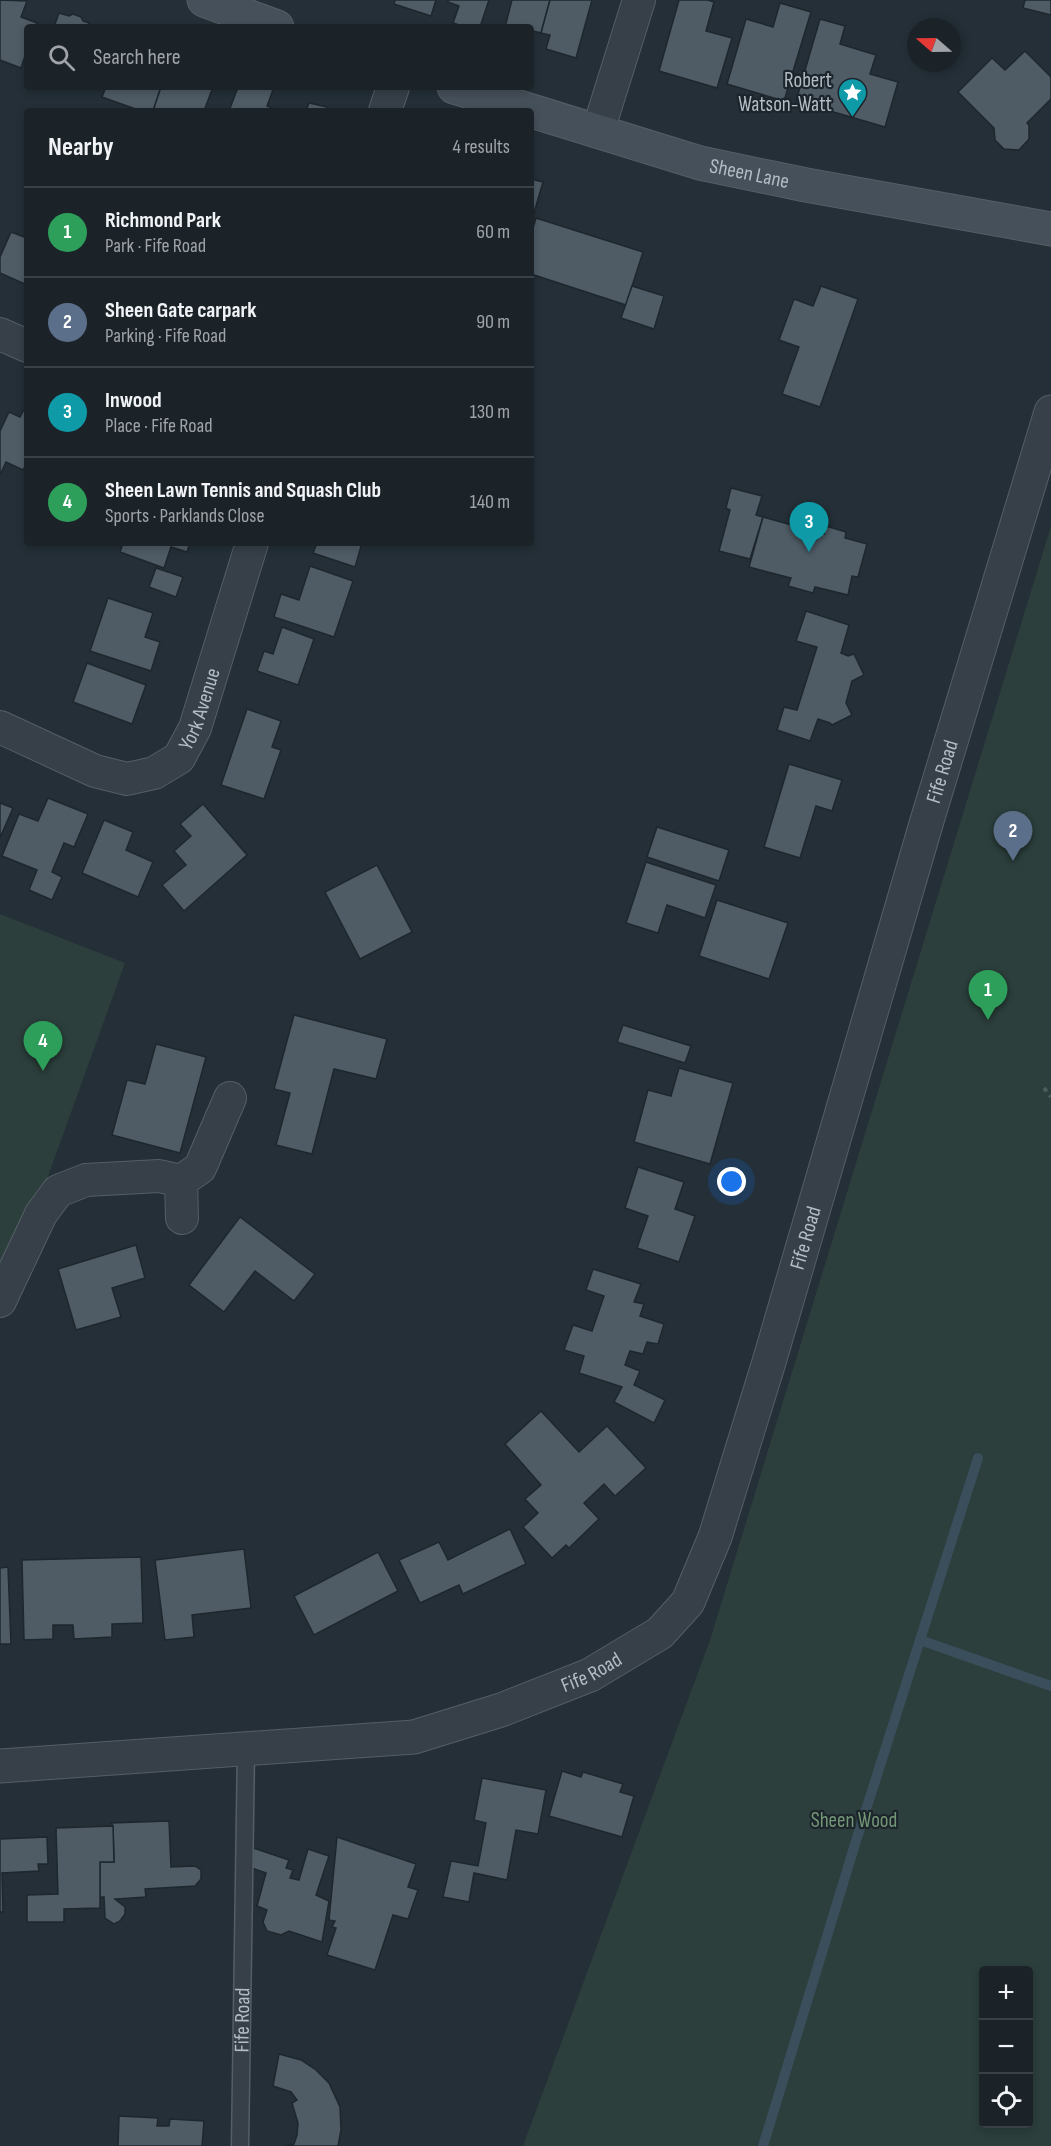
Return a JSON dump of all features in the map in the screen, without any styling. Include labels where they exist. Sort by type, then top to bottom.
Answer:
[{"type":"main road","points":[[204,0],[269,24]]},
{"type":"main road","name":"Sheen Lane","points":[[464,90],[523,108]]},
{"type":"main road","name":"Sheen Lane","points":[[534,111],[700,162],[806,185],[1051,229]]},
{"type":"street","points":[[598,131],[639,0]]},
{"type":"street","points":[[386,108],[392,90]]},
{"type":"street","points":[[0,334],[24,345]]},
{"type":"street","name":"Fife Road","points":[[0,1766],[414,1737],[501,1710],[590,1675],[660,1633],[688,1602],[715,1537],[779,1330],[910,879],[1051,412]]},
{"type":"street","name":"York Avenue","points":[[0,727],[95,771],[127,779],[154,773],[179,758],[195,728],[251,546]]},
{"type":"street","points":[[0,1301],[41,1214],[58,1191],[86,1180],[159,1176],[181,1181],[201,1168],[230,1098]]},
{"type":"street","points":[[181,1181],[182,1218]]},
{"type":"lane","name":"Fife Road","points":[[240,2146],[246,1749]]},
{"type":"path","points":[[1044,1088],[1051,1097]]},
{"type":"green space","name":"Sheen Wood","points":[[1051,526],[1051,2146],[523,2146],[710,1640]]},
{"type":"green space","points":[[0,914],[125,963],[47,1179],[0,1280]]},
{"type":"building","points":[[0,0],[27,1],[21,17],[37,23],[24,24],[24,59],[21,68],[0,60]]},
{"type":"building","points":[[395,0],[436,0],[431,16],[394,4]]},
{"type":"building","points":[[448,0],[489,0],[481,24],[453,23],[459,6]]},
{"type":"building","points":[[512,0],[550,0],[541,33],[534,31],[534,24],[506,24]]},
{"type":"building","points":[[550,0],[592,0],[576,58],[546,49],[550,35],[541,33]]},
{"type":"building","points":[[679,0],[714,2],[706,31],[732,38],[717,88],[659,71]]},
{"type":"building","points":[[1025,0],[1051,0],[1051,15],[1023,8]]},
{"type":"building","points":[[780,3],[811,12],[784,101],[727,84],[746,19],[773,27]]},
{"type":"building","points":[[59,13],[69,16],[73,14],[89,23],[89,24],[55,24]]},
{"type":"building","points":[[820,19],[845,26],[840,44],[876,55],[870,74],[898,82],[885,127],[796,101]]},
{"type":"building","points":[[1025,51],[1051,77],[1051,99],[1027,123],[1029,139],[1019,150],[1004,149],[995,140],[994,128],[958,92],[992,58],[1005,70]]},
{"type":"building","points":[[105,90],[160,90],[154,108],[133,108],[102,97]]},
{"type":"building","points":[[160,90],[212,90],[205,108],[154,108]]},
{"type":"building","points":[[237,90],[273,90],[267,106],[272,108],[230,108]]},
{"type":"building","points":[[309,103],[328,108],[307,108]]},
{"type":"building","points":[[534,180],[543,182],[534,213]]},
{"type":"building","points":[[536,218],[643,252],[626,305],[534,275]]},
{"type":"building","points":[[11,232],[24,237],[24,284],[0,273],[0,257]]},
{"type":"building","points":[[632,286],[664,296],[654,329],[621,318]]},
{"type":"building","points":[[821,286],[858,299],[820,407],[782,394],[799,347],[779,340],[794,299],[813,306]]},
{"type":"building","points":[[24,410],[24,468],[23,470],[6,462],[0,475],[0,431],[9,412],[20,417]]},
{"type":"building","points":[[731,488],[762,496],[756,515],[763,517],[750,559],[719,551],[730,510],[726,508]]},
{"type":"building","points":[[763,517],[824,534],[826,526],[846,532],[845,538],[867,544],[858,577],[852,576],[848,595],[815,587],[813,593],[788,586],[791,578],[749,567]]},
{"type":"building","points":[[122,546],[189,546],[187,552],[171,547],[164,568],[120,552]]},
{"type":"building","points":[[316,546],[361,546],[355,567],[313,553]]},
{"type":"building","points":[[310,566],[353,581],[334,637],[274,617],[281,594],[299,600]]},
{"type":"building","points":[[156,568],[183,577],[176,597],[149,587]]},
{"type":"building","points":[[108,598],[153,613],[145,637],[160,642],[151,671],[90,651]]},
{"type":"building","points":[[806,611],[849,625],[841,653],[848,656],[854,654],[864,675],[852,681],[846,703],[852,715],[832,725],[818,719],[810,741],[777,730],[784,707],[797,710],[817,647],[796,641]]},
{"type":"building","points":[[282,627],[314,639],[298,685],[257,671],[264,651],[273,654]]},
{"type":"building","points":[[87,663],[146,685],[132,724],[73,702]]},
{"type":"building","points":[[247,709],[281,721],[272,747],[281,750],[264,799],[221,785]]},
{"type":"building","points":[[789,764],[842,780],[832,811],[816,806],[800,858],[764,847]]},
{"type":"building","points":[[48,798],[88,814],[74,847],[64,843],[52,872],[62,877],[52,900],[29,890],[37,870],[2,856],[19,814],[38,821]]},
{"type":"building","points":[[0,803],[13,808],[0,838]]},
{"type":"building","points":[[203,804],[247,855],[184,911],[162,885],[186,865],[174,851],[191,836],[180,824]]},
{"type":"building","points":[[104,820],[133,832],[126,850],[153,862],[138,897],[82,873]]},
{"type":"building","points":[[657,827],[729,850],[719,881],[647,857]]},
{"type":"building","points":[[646,862],[716,885],[705,918],[667,905],[658,933],[626,923]]},
{"type":"building","points":[[377,865],[412,932],[360,959],[325,892]]},
{"type":"building","points":[[717,900],[788,923],[769,979],[699,956]]},
{"type":"building","points":[[294,1015],[387,1039],[376,1079],[334,1069],[312,1154],[276,1145],[290,1093],[274,1089]]},
{"type":"building","points":[[623,1025],[691,1046],[685,1063],[617,1042]]},
{"type":"building","points":[[156,1044],[206,1057],[180,1153],[112,1135],[127,1080],[145,1084]]},
{"type":"building","points":[[679,1068],[733,1083],[710,1164],[634,1142],[648,1090],[671,1096]]},
{"type":"building","points":[[638,1167],[684,1182],[675,1209],[695,1216],[679,1262],[637,1248],[648,1216],[625,1208]]},
{"type":"building","points":[[240,1217],[315,1274],[294,1301],[255,1271],[224,1312],[189,1285]]},
{"type":"building","points":[[136,1245],[145,1278],[112,1288],[121,1317],[76,1330],[58,1269]]},
{"type":"building","points":[[593,1269],[641,1284],[634,1302],[644,1304],[640,1316],[664,1324],[658,1344],[647,1342],[643,1354],[630,1351],[625,1365],[640,1371],[634,1385],[665,1400],[654,1423],[614,1402],[622,1387],[579,1373],[584,1356],[564,1350],[573,1325],[592,1331],[604,1296],[586,1290]]},
{"type":"building","points":[[541,1411],[579,1452],[607,1426],[646,1468],[615,1496],[604,1484],[584,1503],[599,1519],[569,1548],[566,1545],[552,1558],[523,1527],[538,1513],[525,1499],[541,1485],[505,1444]]},
{"type":"building","points":[[510,1529],[526,1564],[463,1594],[459,1585],[420,1603],[399,1560],[439,1542],[448,1560]]},
{"type":"building","points":[[244,1549],[251,1608],[192,1615],[194,1637],[165,1640],[155,1560]]},
{"type":"building","points":[[378,1552],[398,1591],[314,1635],[294,1596]]},
{"type":"building","points":[[141,1557],[143,1623],[112,1624],[112,1637],[74,1639],[73,1625],[53,1625],[53,1639],[24,1640],[22,1560]]},
{"type":"building","points":[[8,1567],[11,1644],[0,1644],[0,1568]]},
{"type":"building","points":[[562,1771],[581,1777],[583,1772],[623,1784],[620,1792],[634,1796],[622,1837],[549,1816]]},
{"type":"building","points":[[482,1778],[546,1790],[538,1834],[516,1830],[507,1880],[474,1873],[469,1902],[443,1897],[451,1861],[478,1866],[486,1823],[474,1820]]},
{"type":"building","points":[[169,1821],[171,1867],[195,1866],[201,1870],[201,1879],[195,1886],[145,1889],[146,1897],[115,1899],[125,1907],[125,1914],[120,1921],[114,1924],[105,1918],[104,1897],[100,1897],[100,1862],[114,1862],[111,1823]]},
{"type":"building","points":[[113,1826],[114,1862],[100,1862],[100,1908],[64,1909],[64,1922],[27,1922],[27,1895],[58,1894],[56,1828]]},
{"type":"building","points":[[47,1837],[48,1864],[38,1864],[39,1871],[2,1873],[3,1912],[0,1912],[0,1839]]},
{"type":"building","points":[[337,1837],[416,1864],[408,1887],[418,1890],[408,1919],[393,1915],[375,1970],[327,1955],[336,1928],[332,1927],[335,1921],[329,1920]]},
{"type":"building","points":[[253,1848],[289,1860],[286,1868],[293,1870],[290,1878],[299,1880],[308,1849],[329,1856],[316,1895],[329,1901],[322,1942],[289,1931],[281,1935],[267,1931],[263,1922],[267,1910],[257,1906],[266,1873],[252,1868]]},
{"type":"building","points":[[279,2054],[301,2060],[329,2083],[340,2107],[341,2130],[338,2146],[286,2146],[294,2144],[297,2135],[298,2123],[292,2103],[297,2100],[291,2092],[273,2086]]},
{"type":"building","points":[[119,2116],[158,2118],[157,2126],[169,2126],[170,2119],[204,2121],[202,2146],[118,2146]]},
{"type":"waterway","points":[[763,2146],[856,1841],[978,1458]]},
{"type":"waterway","points":[[920,1640],[1051,1686]]},
{"type":"place","name":"Robert Watson-Watt","points":[[853,118]]},
{"type":"place","name":"Inwood","points":[[809,552]]},
{"type":"place","name":"Sheen Gate carpark","points":[[1013,861]]},
{"type":"place","name":"Richmond Park","points":[[988,1020]]},
{"type":"place","name":"Sheen Lawn Tennis and Squash Club","points":[[43,1071]]}]
